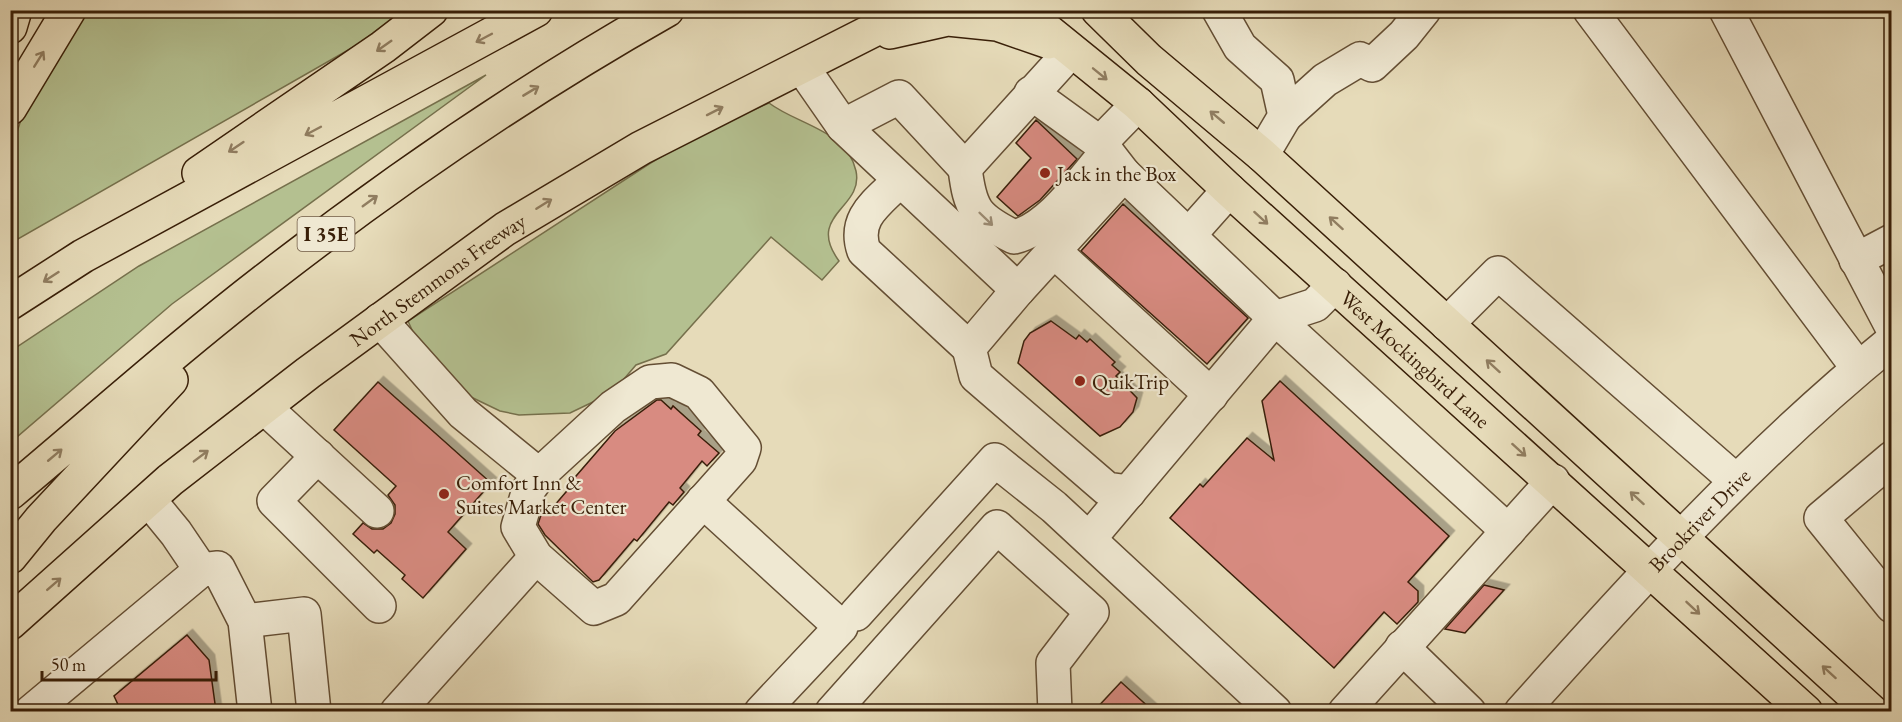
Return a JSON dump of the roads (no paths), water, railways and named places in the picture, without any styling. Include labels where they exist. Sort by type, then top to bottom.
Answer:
[{"type":"main road","points":[[10,27],[15,10]]},
{"type":"main road","points":[[10,108],[69,10]]},
{"type":"main road","points":[[10,303],[83,256],[431,10]]},
{"type":"main road","points":[[83,256],[536,10]]},
{"type":"main road","name":"I 35E","points":[[10,493],[269,277],[416,168],[520,99],[667,10]]},
{"type":"main road","name":"North Stemmons Freeway","points":[[10,623],[170,480],[380,320],[505,229],[598,171],[913,10]]},
{"type":"main road","name":"West Mockingbird Lane","points":[[1022,10],[1138,104],[1229,190],[1806,711]]},
{"type":"main road","points":[[1098,10],[1149,60],[1262,155],[1872,711]]},
{"type":"main road","points":[[1124,10],[1149,60]]},
{"type":"main road","points":[[842,46],[907,27],[948,19],[997,24],[1068,48]]},
{"type":"main road","points":[[1229,190],[1262,155]]},
{"type":"main road","points":[[10,557],[79,478],[269,277]]},
{"type":"street","points":[[1219,10],[1240,47],[1277,80],[1286,116]]},
{"type":"street","points":[[1262,155],[1286,116],[1334,75],[1360,59],[1372,65],[1404,35],[1424,10]]},
{"type":"street","points":[[1590,10],[1858,368]]},
{"type":"street","points":[[1725,10],[1892,327]]},
{"type":"street","points":[[965,168],[1068,48]]},
{"type":"street","points":[[802,67],[843,126],[1018,290]]},
{"type":"street","points":[[1031,93],[1110,156],[1275,318],[1508,531]]},
{"type":"street","points":[[843,126],[898,97],[965,168],[968,198],[987,223],[1014,237],[1030,233],[1048,219],[1110,156]]},
{"type":"street","points":[[969,348],[1054,251],[1138,104]]},
{"type":"street","points":[[900,180],[862,220],[859,236],[864,251],[969,348],[976,376],[1107,489],[1129,492]]},
{"type":"street","points":[[1189,235],[1229,190]]},
{"type":"street","points":[[1856,260],[1892,241]]},
{"type":"street","points":[[1054,251],[1211,395]]},
{"type":"street","points":[[1447,324],[1498,273],[1735,480]]},
{"type":"street","points":[[1089,539],[1275,318],[1315,305],[1335,285]]},
{"type":"street","points":[[380,320],[463,413],[539,475]]},
{"type":"street","name":"Brookriver Drive","points":[[1521,711],[1650,568],[1735,480],[1816,403],[1892,341]]},
{"type":"street","points":[[672,380],[699,393],[744,448],[740,460],[616,600],[594,608],[536,556],[518,527],[529,489],[539,475],[613,406],[650,382],[672,380]]},
{"type":"street","points":[[265,408],[377,511]]},
{"type":"street","points":[[318,456],[274,501],[379,606]]},
{"type":"street","points":[[1892,458],[1821,518],[1892,606]]},
{"type":"street","points":[[856,614],[994,460],[1089,539],[1275,711]]},
{"type":"street","points":[[1345,711],[1553,481]]},
{"type":"street","points":[[149,500],[176,533],[201,570]]},
{"type":"street","points":[[703,501],[841,627],[761,711]]},
{"type":"street","points":[[832,711],[997,527],[1092,612],[1053,663],[1055,711]]},
{"type":"street","points":[[397,711],[536,556]]},
{"type":"street","points":[[31,711],[201,570],[218,568],[245,621],[255,711]]},
{"type":"street","points":[[245,621],[304,614],[314,711]]},
{"type":"street","points":[[1402,647],[1469,711]]},
{"type":"place","name":"Jack in the Box","points":[[1045,173]]},
{"type":"place","name":"QuikTrip","points":[[1080,381]]},
{"type":"place","name":"Comfort Inn & Suites Market Center","points":[[444,494]]}]
